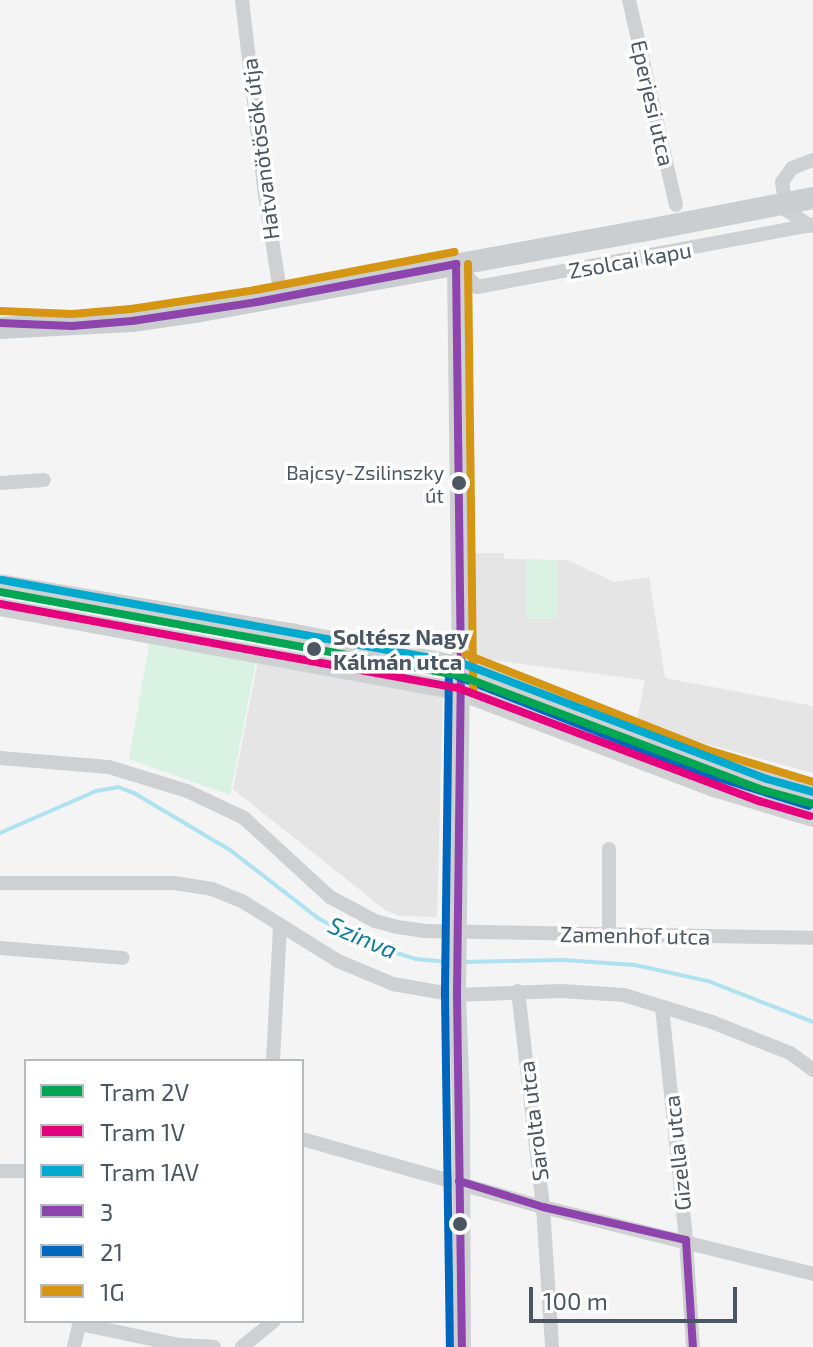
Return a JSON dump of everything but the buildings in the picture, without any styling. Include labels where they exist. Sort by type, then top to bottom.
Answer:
[{"type":"main road","name":"Zsolcai kapu","points":[[6,326],[132,321],[281,297],[813,198]]},
{"type":"street","name":"Hatvanötösök útja","points":[[242,0],[268,223],[281,297]]},
{"type":"street","name":"Eperjesi utca","points":[[629,0],[676,205]]},
{"type":"street","points":[[811,226],[786,210],[782,182],[792,168],[813,160]]},
{"type":"street","name":"Zsolcai kapu","points":[[456,264],[477,287],[811,226]]},
{"type":"street","points":[[456,264],[461,665],[457,988],[461,1102],[462,1347]]},
{"type":"street","points":[[0,483],[44,480]]},
{"type":"street","points":[[0,583],[291,632],[461,665],[704,761],[813,795]]},
{"type":"street","points":[[0,607],[461,692],[717,789],[813,818]]},
{"type":"street","name":"Zamenhof utca","points":[[0,758],[109,767],[187,791],[244,818],[310,881],[347,908],[397,927],[457,941],[609,934],[813,938]]},
{"type":"street","points":[[609,849],[609,934]]},
{"type":"street","points":[[0,883],[187,885],[212,889],[242,901],[338,961],[393,984],[624,995],[790,1053],[813,1070]]},
{"type":"street","points":[[273,1059],[280,927]]},
{"type":"street","points":[[0,948],[123,958]]},
{"type":"street","name":"Sarolta utca","points":[[518,991],[543,1207],[552,1347]]},
{"type":"street","name":"Gizella utca","points":[[662,1007],[686,1240],[693,1347]]},
{"type":"street","points":[[304,1140],[543,1207],[686,1240],[813,1274]]},
{"type":"street","points":[[0,1171],[24,1171]]},
{"type":"street","points":[[74,1347],[80,1323]]},
{"type":"street","points":[[84,1323],[180,1345],[214,1347]]},
{"type":"street","points":[[242,1347],[272,1323]]},
{"type":"shaded area","points":[[475,553],[504,553],[504,559],[568,560],[614,582],[649,577],[665,678],[813,706],[813,773],[636,725],[645,680],[482,659],[475,651]]},
{"type":"shaded area","points":[[259,656],[443,693],[437,917],[399,916],[385,910],[233,789]]},
{"type":"green space","points":[[526,560],[557,560],[557,619],[526,619]]},
{"type":"green space","points":[[150,639],[257,656],[230,795],[129,759]]},
{"type":"waterway","name":"Szinva","points":[[0,833],[96,791],[118,787],[134,793],[230,850],[318,918],[358,941],[416,959],[452,962]]},
{"type":"waterway","name":"Szinva","points":[[464,962],[563,960],[635,965],[708,981],[813,1022]]},
{"type":"tram line","name":"1AV","points":[[2,580],[464,664],[767,779],[813,792]]},
{"type":"tram line","name":"2V","points":[[0,592],[461,676],[763,790],[813,804]]},
{"type":"tram line","name":"1V","points":[[0,604],[458,688],[759,801],[810,816]]},
{"type":"transit line","name":"1G","points":[[0,311],[72,314],[131,309],[255,290],[454,252]]},
{"type":"transit line","name":"3","points":[[456,264],[461,665],[457,995],[462,1347]]},
{"type":"transit line","name":"3","points":[[0,323],[72,326],[132,321],[257,302],[456,264]]},
{"type":"transit line","name":"1G","points":[[468,264],[473,692]]},
{"type":"transit line","name":"1G","points":[[465,654],[708,750],[813,782]]},
{"type":"transit line","name":"21","points":[[449,665],[445,995],[450,1347]]},
{"type":"transit line","name":"21","points":[[457,676],[700,772],[809,806]]},
{"type":"transit line","name":"3","points":[[459,1181],[543,1207],[686,1240]]},
{"type":"transit line","name":"3","points":[[686,1240],[693,1347]]},
{"type":"place","name":"Bajcsy-Zsilinszky út","points":[[459,483]]},
{"type":"place","name":"Soltész Nagy Kálmán utca","points":[[314,649]]}]
